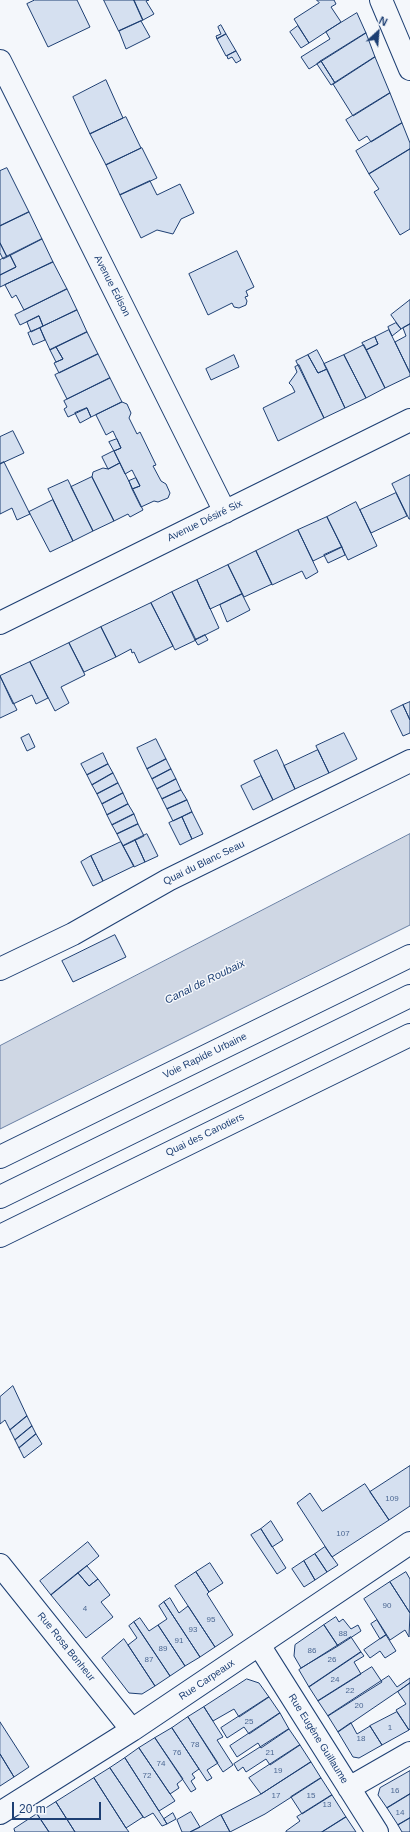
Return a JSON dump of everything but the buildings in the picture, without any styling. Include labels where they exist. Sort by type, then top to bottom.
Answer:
[{"type":"main road","points":[[381,0],[410,69]]},
{"type":"main road","name":"Avenue Edison","points":[[0,61],[225,512]]},
{"type":"main road","name":"Avenue Désiré Six","points":[[0,623],[410,420]]},
{"type":"main road","name":"Quai du Blanc Seau","points":[[0,969],[73,934],[168,880],[410,761]]},
{"type":"main road","name":"Voie Rapide Urbaine","points":[[0,1157],[410,956]]},
{"type":"main road","points":[[0,1197],[410,996]]},
{"type":"main road","name":"Quai des Canotiers","points":[[0,1236],[410,1035]]},
{"type":"main road","name":"Rue Carpeaux","points":[[0,1813],[132,1730],[410,1543]]},
{"type":"main road","name":"Rue Rosa Bonheur","points":[[0,1565],[132,1730]]},
{"type":"main road","name":"Rue Eugène Guillaume","points":[[259,1646],[377,1832]]},
{"type":"main road","points":[[349,1788],[410,1753]]},
{"type":"water","name":"Canal de Roubaix","points":[[410,834],[410,925],[0,1129],[0,1046]]}]
